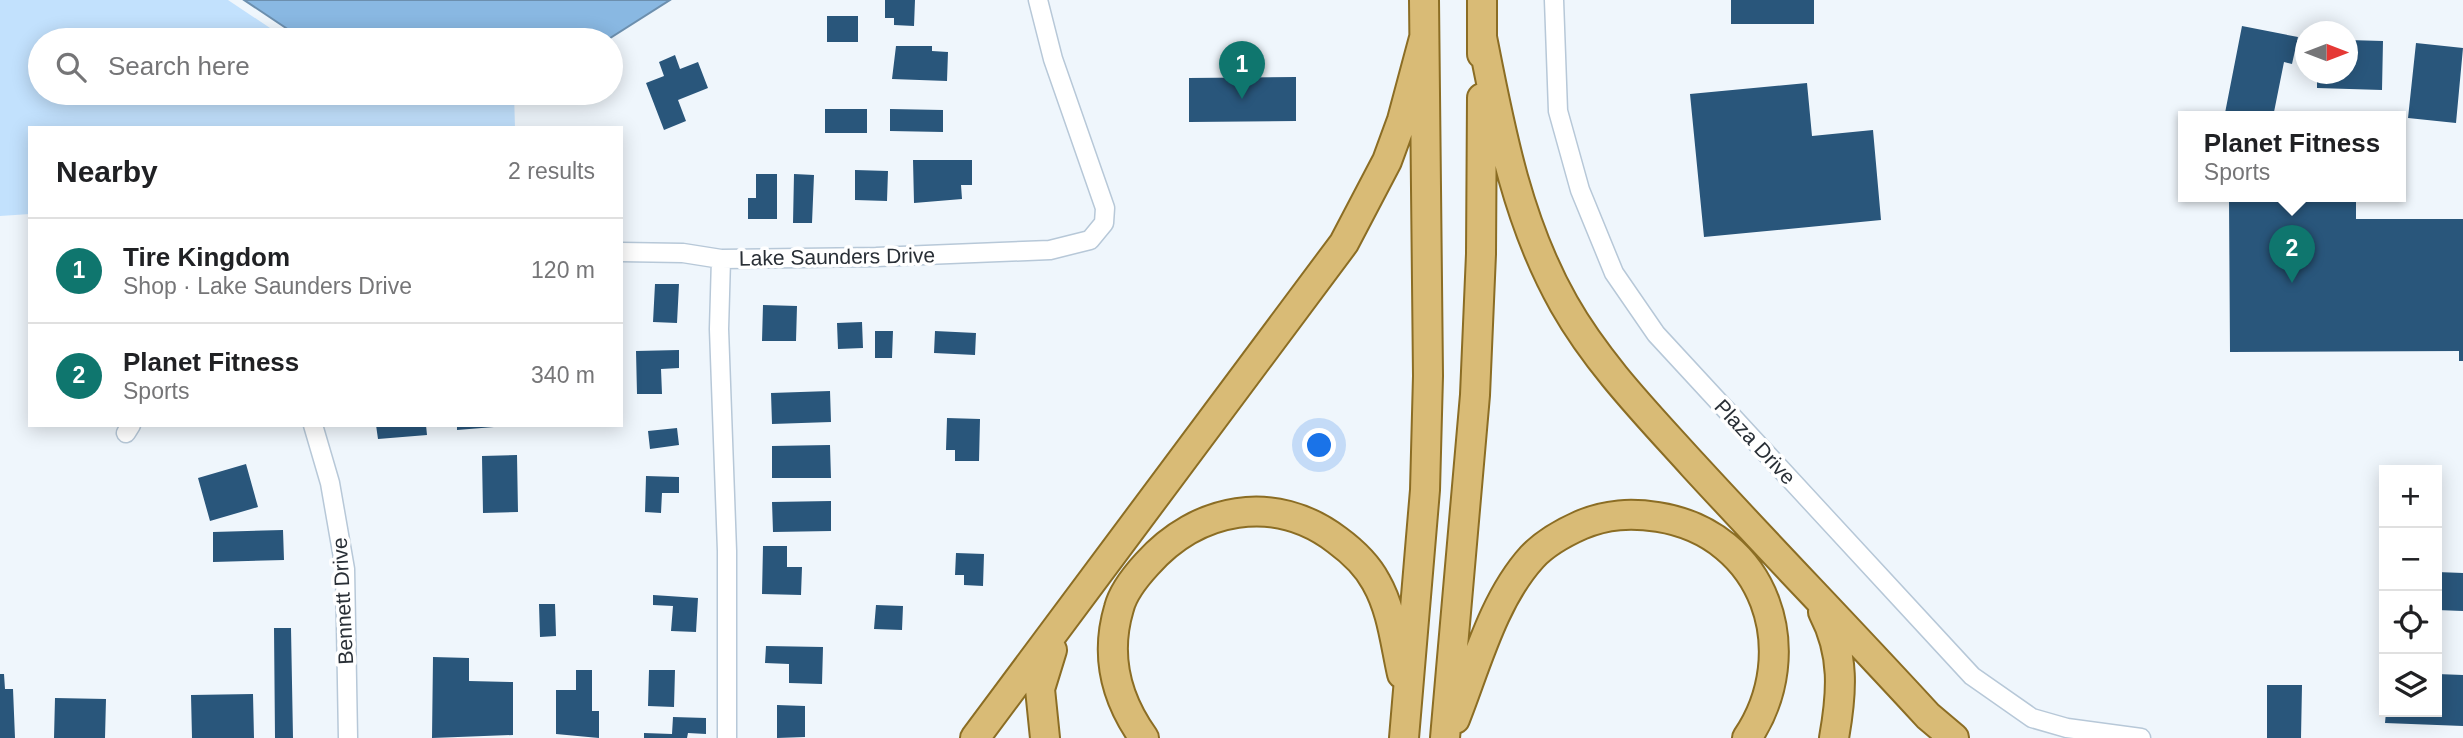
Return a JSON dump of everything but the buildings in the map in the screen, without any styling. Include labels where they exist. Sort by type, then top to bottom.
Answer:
[{"type":"main road","points":[[1404,738],[1425,477],[1428,376],[1424,0]]},
{"type":"main road","points":[[1446,738],[1475,395],[1481,254],[1482,0]]},
{"type":"main road","points":[[1482,37],[1504,150],[1517,197],[1563,302],[1590,347],[1626,390],[1814,594],[1928,716],[1954,738]]},
{"type":"main road","points":[[975,738],[1062,625],[1344,243],[1387,161],[1402,120],[1424,38]]},
{"type":"main road","points":[[1144,738],[1131,720],[1114,675],[1112,657],[1119,607],[1140,572],[1175,536],[1202,523],[1238,513],[1274,513],[1315,526],[1349,549],[1365,565],[1387,606],[1408,700]]},
{"type":"main road","points":[[1446,738],[1496,616],[1531,558],[1570,530],[1617,514],[1640,514],[1691,525],[1714,539],[1753,576],[1772,623],[1774,661],[1770,693],[1747,738]]},
{"type":"main road","points":[[1814,594],[1829,624],[1842,676],[1834,738]]},
{"type":"main road","points":[[1045,738],[1040,690],[1045,666],[1062,625]]},
{"type":"street","name":"Lake Saunders Drive","points":[[727,738],[727,551],[719,329],[721,260],[996,253],[1049,250],[1090,240],[1104,222],[1105,208],[1053,59],[1038,0]]},
{"type":"street","name":"Plaza Drive","points":[[1554,0],[1558,111],[1580,190],[1614,273],[1656,334],[1972,676],[2032,718],[2067,728],[2141,738]]},
{"type":"street","points":[[623,252],[683,253],[721,260]]},
{"type":"street","name":"Bennett Drive","points":[[314,427],[330,483],[345,569],[348,738]]},
{"type":"shaded area","points":[[0,0],[228,0],[270,28],[28,28],[28,105],[514,105],[515,126],[28,126],[28,214],[0,216]]},
{"type":"shaded area","points":[[244,0],[670,0],[623,30],[286,28]]},
{"type":"place","name":"Tire Kingdom","points":[[1242,99]]},
{"type":"place","name":"Planet Fitness","points":[[2292,283]]}]
